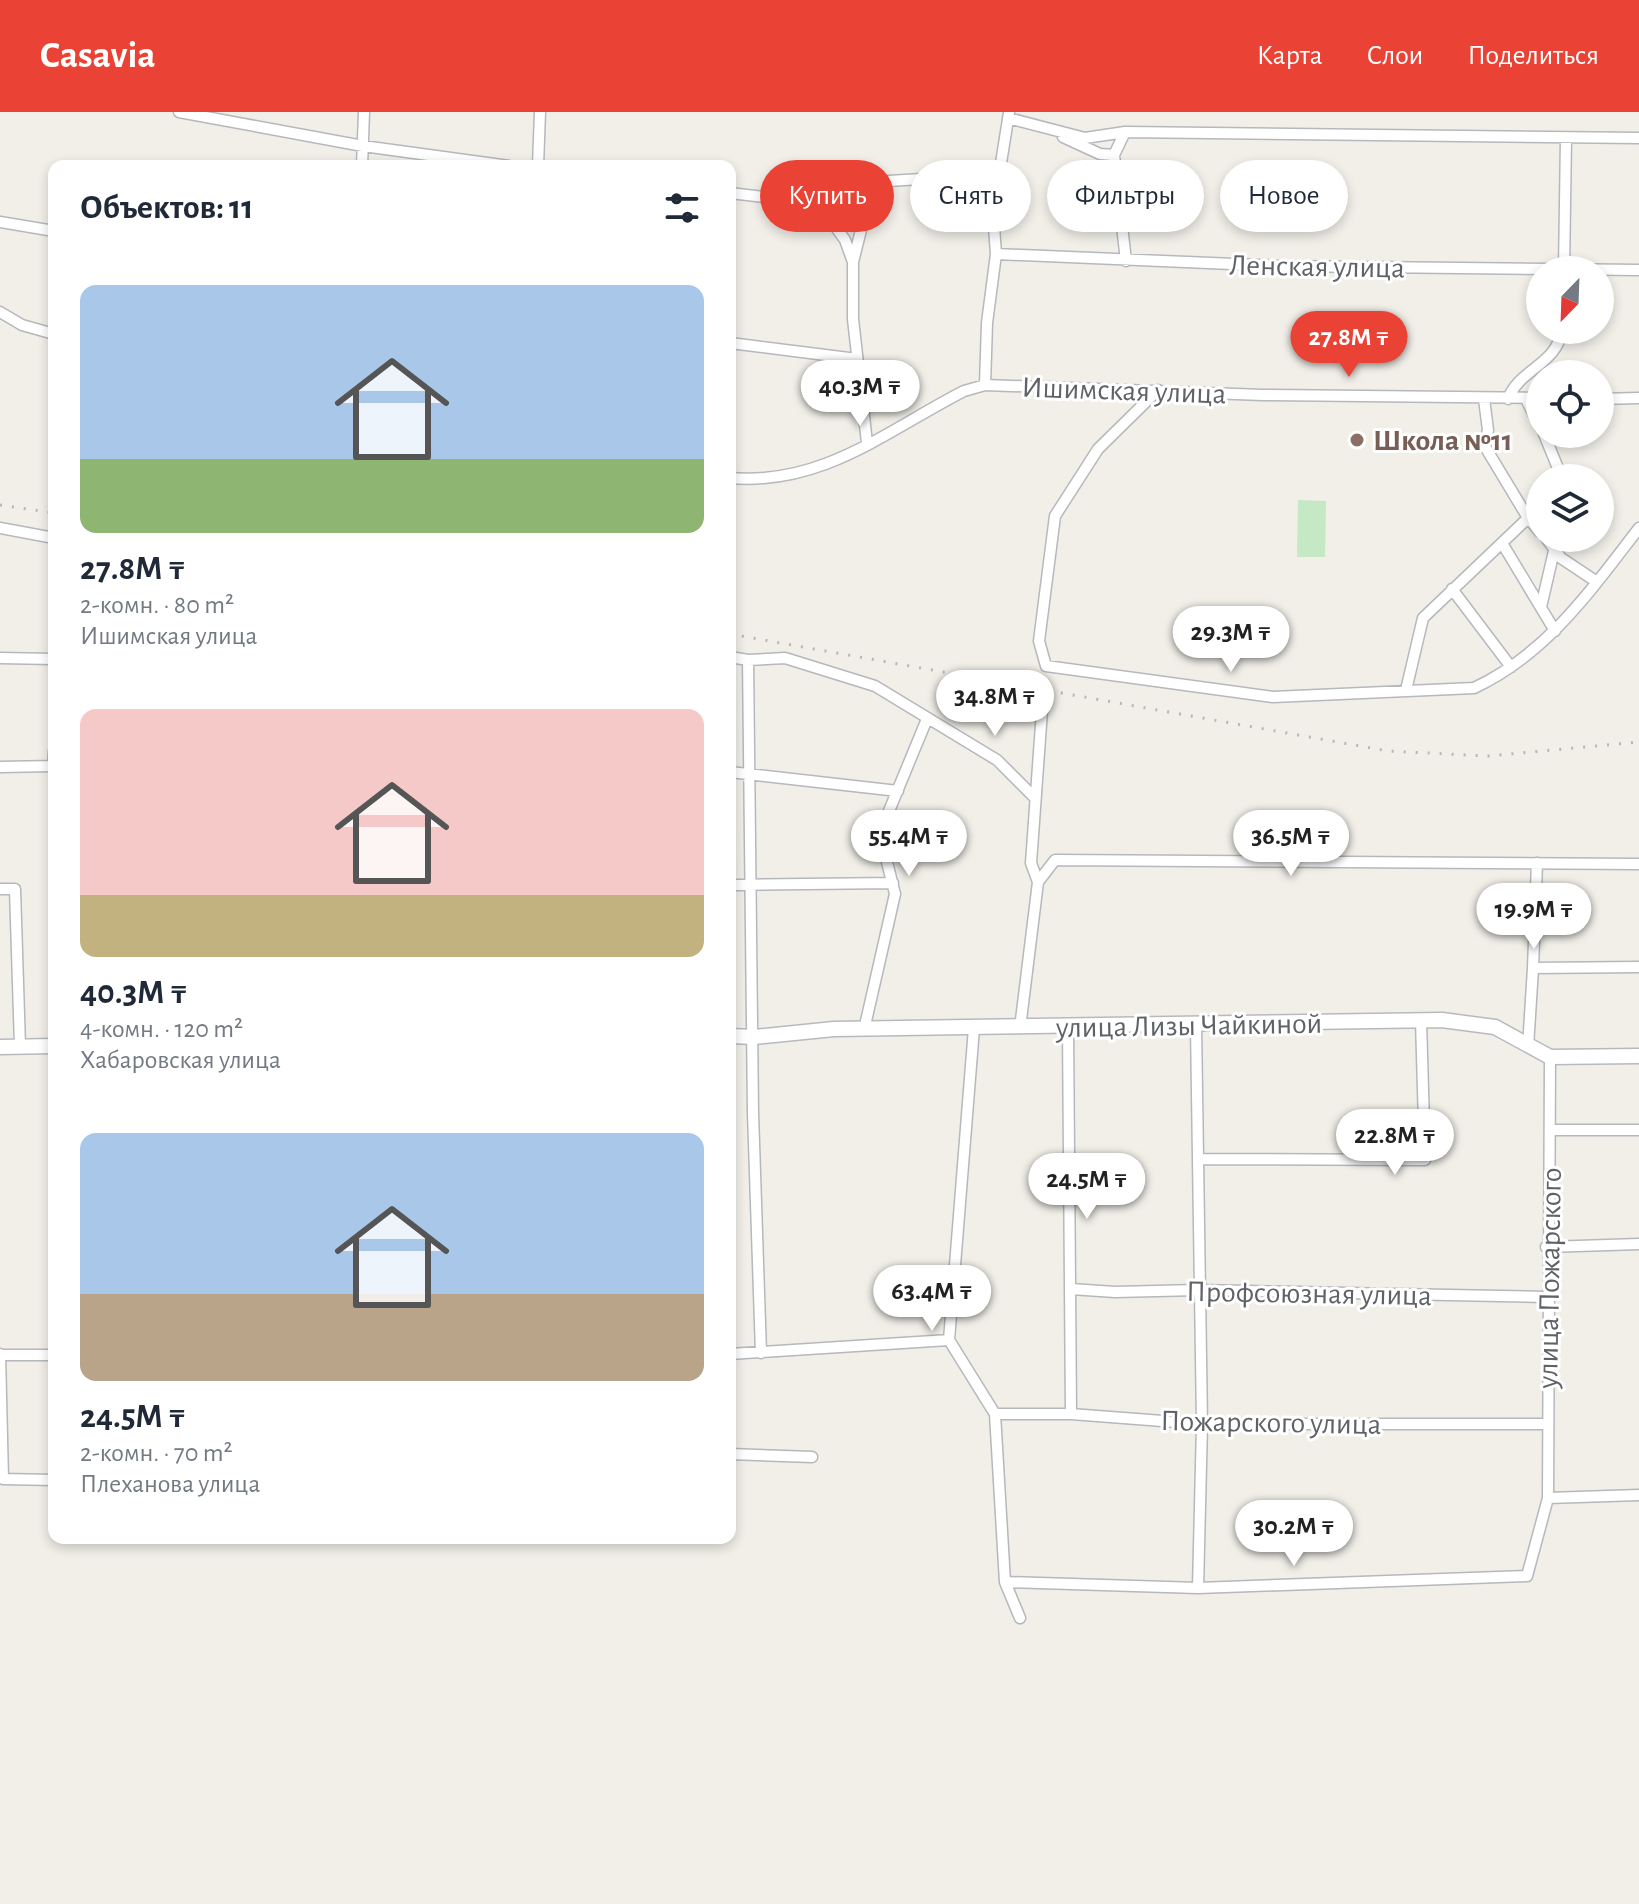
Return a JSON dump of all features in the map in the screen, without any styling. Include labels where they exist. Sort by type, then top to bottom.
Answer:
[{"type":"street","points":[[179,112],[363,146],[465,160]]},
{"type":"street","points":[[362,160],[364,112]]},
{"type":"street","points":[[538,160],[540,112]]},
{"type":"street","points":[[1037,112],[1046,127],[1094,151],[1114,155]]},
{"type":"street","points":[[1002,160],[1008,115],[1085,138],[1125,132],[1639,138]]},
{"type":"street","points":[[1125,132],[1114,155],[1126,261]]},
{"type":"street","points":[[1564,256],[1566,138]]},
{"type":"street","points":[[867,443],[857,359],[853,262],[873,182],[910,180]]},
{"type":"street","points":[[736,194],[808,202],[830,219],[845,240],[853,262]]},
{"type":"street","points":[[0,222],[48,230]]},
{"type":"street","points":[[985,385],[987,323],[996,254],[994,232]]},
{"type":"street","name":"Ленская улица","points":[[996,254],[1126,261],[1526,269]]},
{"type":"street","name":"Ленская улица","points":[[1614,270],[1639,270]]},
{"type":"street","points":[[0,312],[22,325],[48,332]]},
{"type":"street","points":[[736,344],[857,359]]},
{"type":"street","points":[[1508,399],[1514,385],[1555,352],[1558,344]]},
{"type":"street","name":"Ишимская улица","points":[[736,479],[763,481],[819,470],[964,391],[985,385],[1526,399]]},
{"type":"street","points":[[1158,390],[1098,449],[1055,516],[1039,641],[1046,666],[1273,697],[1474,688],[1511,667],[1555,631],[1639,528]]},
{"type":"street","points":[[1614,399],[1639,398]]},
{"type":"street","points":[[1484,399],[1488,430],[1484,445],[1526,515]]},
{"type":"street","points":[[1406,690],[1420,623],[1526,520]]},
{"type":"street","points":[[0,528],[48,537]]},
{"type":"street","points":[[1502,543],[1555,631]]},
{"type":"street","points":[[1541,607],[1556,553],[1597,582]]},
{"type":"street","points":[[1452,589],[1511,667]]},
{"type":"street","points":[[0,658],[48,659]]},
{"type":"street","points":[[736,658],[785,658],[875,686],[997,760],[1034,797]]},
{"type":"street","points":[[748,660],[753,1113],[761,1353]]},
{"type":"street","points":[[1020,1028],[1038,882],[1031,863],[1043,697]]},
{"type":"street","points":[[864,1030],[895,894],[886,858],[889,811],[927,719]]},
{"type":"street","points":[[0,767],[48,766]]},
{"type":"street","points":[[736,773],[898,791]]},
{"type":"street","points":[[1038,882],[1055,860],[1639,864]]},
{"type":"street","points":[[1528,1047],[1537,863]]},
{"type":"street","points":[[736,885],[893,883]]},
{"type":"street","points":[[0,889],[15,889],[20,1046]]},
{"type":"street","points":[[1533,968],[1639,967]]},
{"type":"street","points":[[1198,1159],[1425,1160],[1421,1020]]},
{"type":"street","name":"улица Лизы Чайкиной","points":[[736,1036],[800,1031],[1421,1020],[1472,1022],[1495,1027],[1550,1057],[1639,1056]]},
{"type":"street","points":[[1196,1025],[1202,1424],[1198,1588]]},
{"type":"street","points":[[1068,1027],[1071,1414]]},
{"type":"street","points":[[974,1028],[949,1340],[995,1414],[1005,1582],[1020,1618]]},
{"type":"street","points":[[0,1047],[48,1046]]},
{"type":"street","name":"улица Пожарского","points":[[1548,1498],[1546,1247],[1551,1130],[1550,1057]]},
{"type":"street","points":[[1551,1130],[1639,1130]]},
{"type":"street","points":[[1546,1247],[1639,1244]]},
{"type":"street","name":"Профсоюзная улица","points":[[1071,1289],[1547,1297]]},
{"type":"street","points":[[736,1354],[949,1340]]},
{"type":"street","points":[[48,1355],[0,1355],[3,1479],[48,1480]]},
{"type":"street","name":"Пожарского улица","points":[[995,1414],[1071,1414],[1202,1424],[1547,1424]]},
{"type":"street","points":[[736,1454],[812,1457]]},
{"type":"street","points":[[1005,1582],[1198,1588],[1527,1576],[1548,1498],[1639,1495]]},
{"type":"green space","points":[[1298,500],[1326,501],[1325,557],[1297,557]]},
{"type":"railway","points":[[0,505],[48,512]]},
{"type":"railway","points":[[736,635],[1388,751],[1488,756],[1639,742]]},
{"type":"place","name":"Школа №11","points":[[1357,440]]}]
